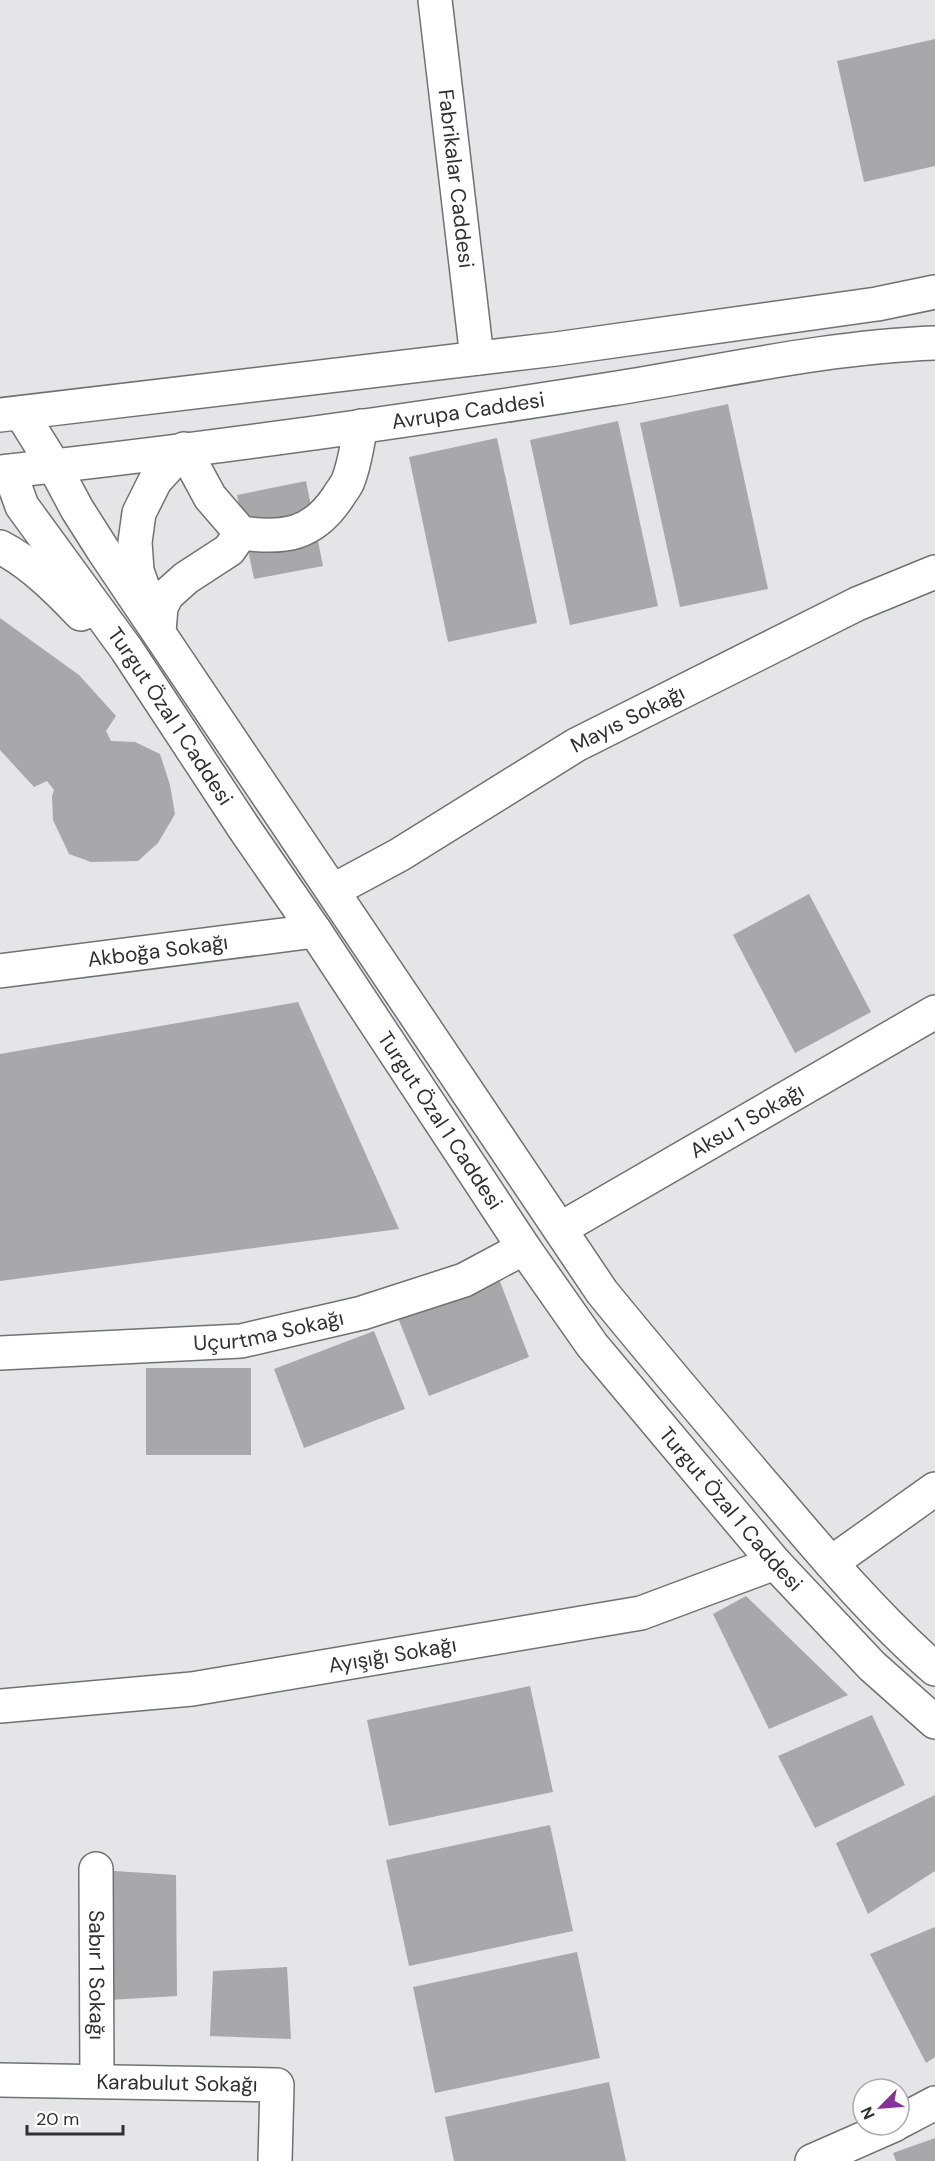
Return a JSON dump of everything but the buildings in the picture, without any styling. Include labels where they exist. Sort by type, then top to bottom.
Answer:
[{"type":"street","name":"Fabrikalar Caddesi","points":[[435,0],[477,358]]},
{"type":"street","points":[[10,414],[477,358],[877,304],[935,292]]},
{"type":"street","name":"Avrupa Caddesi","points":[[6,471],[361,426],[612,389],[840,351],[935,343]]},
{"type":"street","name":"Turgut Özal 1 Caddesi","points":[[10,414],[54,466],[103,550],[334,890],[602,1292],[671,1377],[831,1563],[915,1652],[935,1669]]},
{"type":"street","name":"Turgut Özal 1 Caddesi","points":[[10,414],[14,425],[6,471],[14,484],[22,506],[127,650],[524,1248],[592,1345],[775,1563],[872,1666],[935,1722]]},
{"type":"street","points":[[159,631],[137,571],[135,542],[139,513],[155,481],[184,449],[210,497],[240,533],[273,536],[293,533],[314,524],[332,506],[348,481],[361,426]]},
{"type":"street","points":[[159,631],[161,607],[167,595],[186,578],[229,550],[240,533]]},
{"type":"street","points":[[0,547],[12,553],[57,588],[105,639],[127,650]]},
{"type":"street","name":"Mayıs Sokağı","points":[[334,890],[399,855],[576,745],[858,604],[935,572]]},
{"type":"street","name":"Akboğa Sokağı","points":[[0,971],[315,931]]},
{"type":"street","name":"Aksu 1 Sokağı","points":[[560,1229],[935,1012]]},
{"type":"street","name":"Uçurtma Sokağı","points":[[0,1353],[241,1341],[362,1313],[464,1280],[524,1248]]},
{"type":"street","points":[[831,1563],[935,1490]]},
{"type":"street","name":"Ayışığı Sokağı","points":[[0,1706],[192,1689],[641,1613],[775,1563]]},
{"type":"street","name":"Sabır 1 Sokağı","points":[[96,1869],[98,2082]]},
{"type":"street","name":"Karabulut Sokağı","points":[[0,2080],[277,2085],[275,2161]]},
{"type":"street","points":[[911,2116],[935,2103]]},
{"type":"street","points":[[812,2161],[867,2137]]}]
